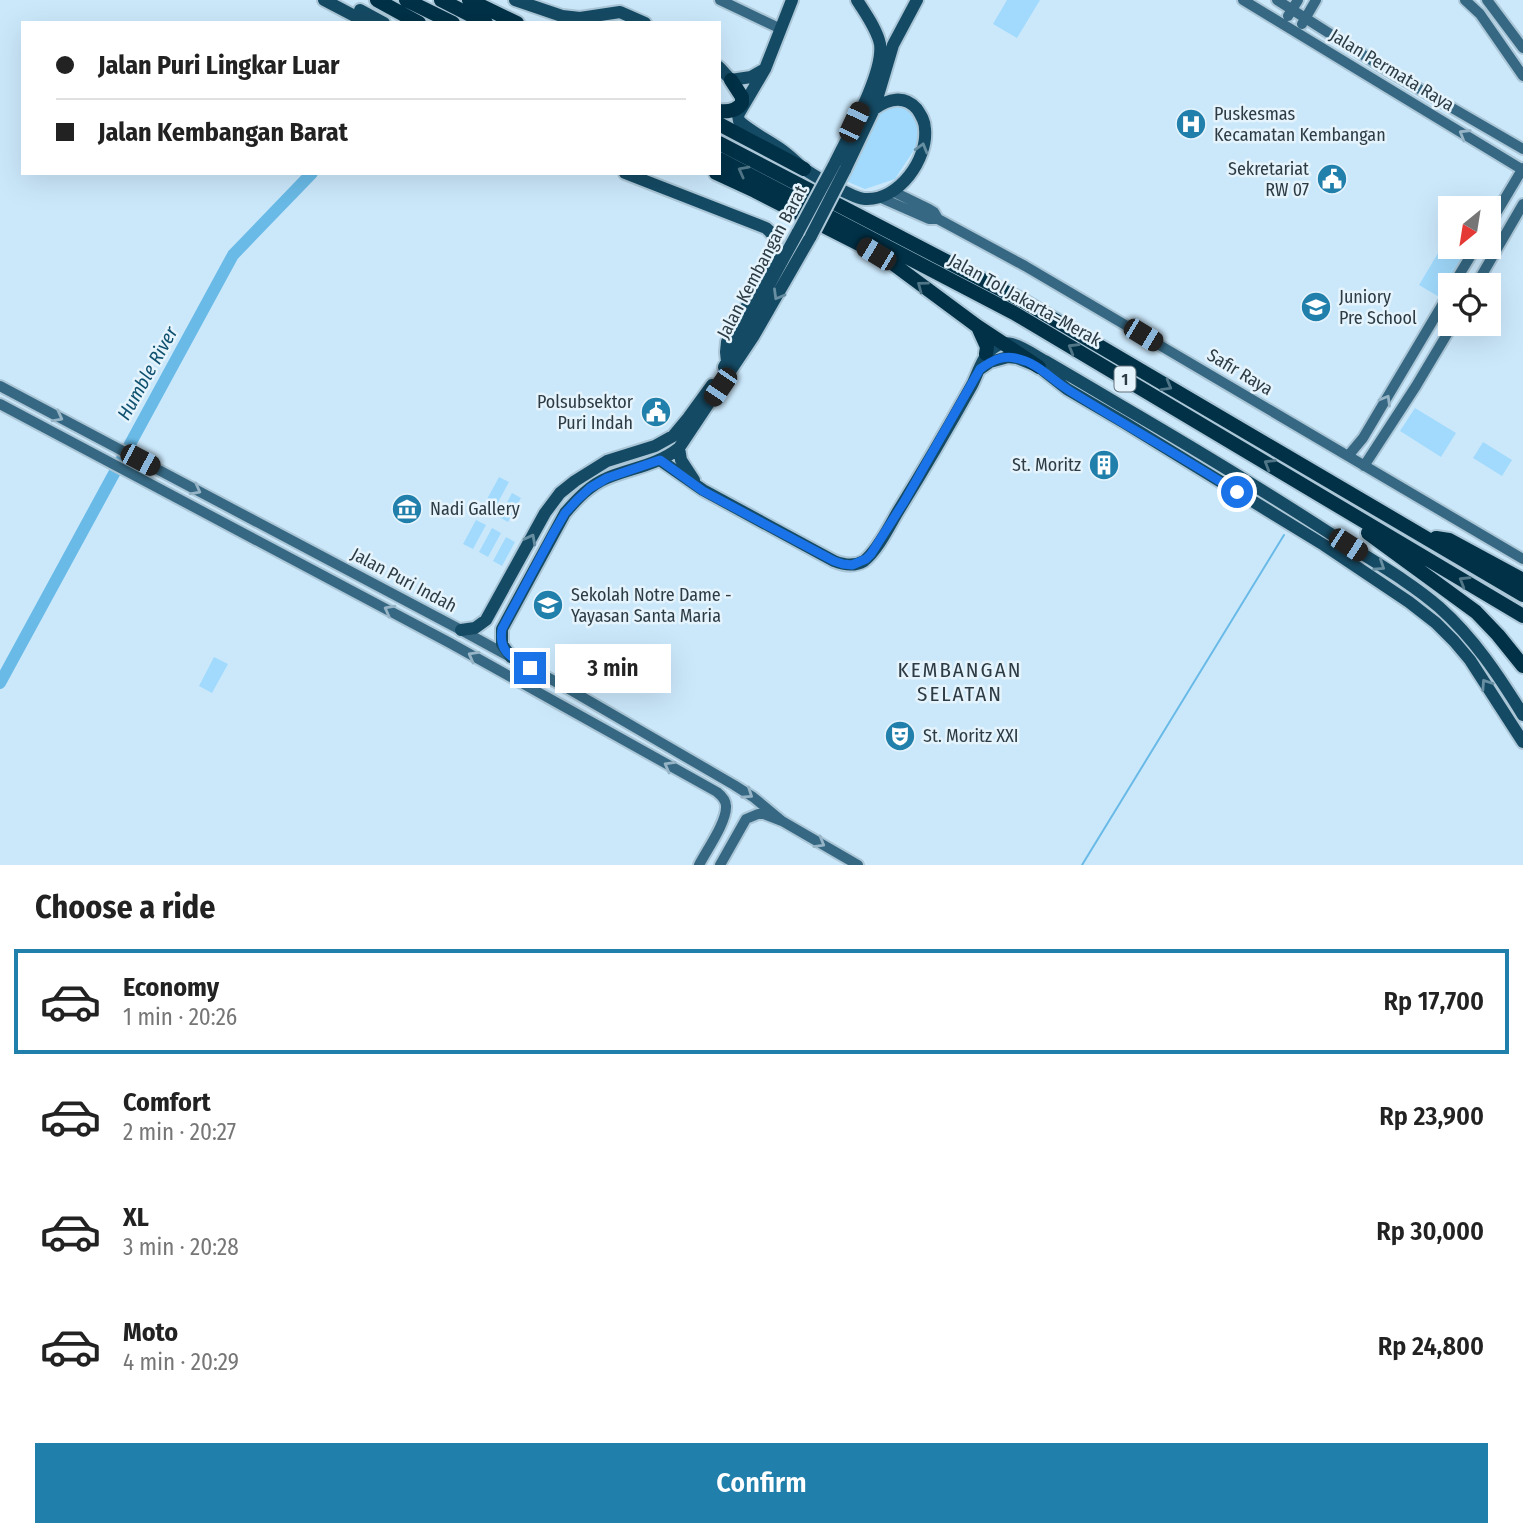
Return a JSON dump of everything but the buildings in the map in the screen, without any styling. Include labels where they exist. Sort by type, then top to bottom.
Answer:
[{"type":"highway","points":[[377,0],[415,21]]},
{"type":"highway","points":[[406,0],[449,21]]},
{"type":"highway","points":[[440,0],[485,17],[506,21]]},
{"type":"highway","points":[[469,0],[485,17]]},
{"type":"highway","points":[[721,111],[727,112],[742,103],[742,97],[731,80]]},
{"type":"highway","points":[[721,125],[804,169]]},
{"type":"highway","name":"Jalan Tol Jakarta–Merak","points":[[721,144],[1021,300],[1523,596]]},
{"type":"highway","name":"Jalan Tol Jakarta–Merak","points":[[721,160],[1014,313],[1523,616]]},
{"type":"highway","points":[[720,175],[892,263],[1039,367]]},
{"type":"highway","points":[[978,326],[988,346],[986,355]]},
{"type":"highway","points":[[1313,491],[1476,611],[1523,666]]},
{"type":"highway","points":[[1428,538],[1448,540],[1523,580]]},
{"type":"main road","points":[[324,0],[364,21]]},
{"type":"main road","points":[[341,0],[380,21]]},
{"type":"main road","points":[[515,0],[562,16],[580,18],[620,12],[640,21]]},
{"type":"main road","points":[[792,0],[765,69],[737,120],[789,155],[804,169],[858,198],[869,199],[891,191],[906,179],[917,162],[925,140],[925,124],[914,106],[905,100],[885,102],[874,109]]},
{"type":"main road","points":[[840,166],[877,70],[880,55],[880,45],[873,26],[857,0]]},
{"type":"main road","points":[[840,166],[874,109],[891,51],[917,0]]},
{"type":"main road","points":[[873,26],[890,30],[900,26],[909,15]]},
{"type":"main road","points":[[721,69],[731,80],[751,77],[765,69]]},
{"type":"main road","name":"Jalan Kembangan Barat","points":[[511,657],[502,644],[502,629],[565,513],[600,481],[660,460],[679,448],[753,337],[840,166]]},
{"type":"main road","points":[[630,175],[766,228],[776,240],[774,257],[727,342],[727,363]]},
{"type":"main road","name":"Jalan Kembangan Barat","points":[[461,630],[475,628],[486,620],[550,504],[560,493],[607,461],[655,446],[673,436],[727,363],[804,234]]},
{"type":"main road","points":[[660,460],[703,491],[834,561],[852,565],[860,563],[871,554],[886,532],[986,355],[995,346],[1004,343],[1013,345],[1029,352],[1417,608],[1445,632],[1470,660],[1523,742]]},
{"type":"main road","points":[[980,369],[990,362],[1008,357],[1039,367],[1067,389],[1128,417],[1309,520],[1426,596],[1447,615],[1472,640],[1523,715]]},
{"type":"main road","points":[[679,448],[686,470],[703,491]]},
{"type":"main road","points":[[550,504],[554,516],[565,513]]},
{"type":"main road","points":[[1417,608],[1426,596]]},
{"type":"main road","points":[[499,599],[503,608],[514,606]]},
{"type":"street","points":[[720,0],[781,29]]},
{"type":"street","name":"Jalan Permata Raya","points":[[1243,0],[1523,169]]},
{"type":"street","name":"Jalan Permata Raya","points":[[1277,0],[1295,5],[1305,18],[1523,149]]},
{"type":"street","points":[[1297,32],[1316,0]]},
{"type":"street","points":[[1465,0],[1480,14],[1523,76]]},
{"type":"street","points":[[1487,0],[1523,48]]},
{"type":"street","points":[[1284,24],[1295,5]]},
{"type":"street","points":[[1502,204],[1523,169]]},
{"type":"street","name":"Safir Raya","points":[[891,191],[929,209],[939,219],[1025,266],[1523,559]]},
{"type":"street","name":"Safir Raya","points":[[879,197],[929,219],[939,219]]},
{"type":"street","points":[[1483,273],[1523,204]]},
{"type":"street","points":[[1348,456],[1363,438],[1438,312]]},
{"type":"street","points":[[1364,466],[1446,336]]},
{"type":"street","name":"Jalan Puri Indah","points":[[0,386],[511,657],[734,785],[782,821]]},
{"type":"street","name":"Jalan Puri Indah","points":[[0,404],[450,643],[717,792],[726,802],[727,809],[699,865]]},
{"type":"street","points":[[720,865],[738,831],[749,817],[758,814],[782,821],[858,865]]},
{"type":"shaded area","points":[[1007,0],[1040,0],[1017,38],[993,24]]},
{"type":"shaded area","points":[[884,104],[906,106],[921,130],[920,141],[895,179],[865,189],[846,181]]},
{"type":"shaded area","points":[[1438,253],[1438,259],[1463,259],[1455,273],[1438,273],[1438,296],[1419,285]]},
{"type":"shaded area","points":[[1415,408],[1456,433],[1441,457],[1400,431]]},
{"type":"shaded area","points":[[1483,442],[1512,460],[1502,476],[1473,458]]},
{"type":"shaded area","points":[[499,477],[509,482],[496,506],[486,501]]},
{"type":"shaded area","points":[[512,493],[521,498],[508,522],[499,517]]},
{"type":"shaded area","points":[[476,520],[486,525],[473,549],[463,544]]},
{"type":"shaded area","points":[[492,528],[501,533],[488,557],[479,552]]},
{"type":"shaded area","points":[[506,537],[515,542],[502,566],[493,561]]},
{"type":"shaded area","points":[[214,657],[228,664],[212,693],[199,686]]},
{"type":"waterway","name":"Humble River","points":[[0,683],[233,255],[310,175]]},
{"type":"waterway","points":[[1082,865],[1284,535]]},
{"type":"place","name":"Puskesmas Kecamatan Kembangan","points":[[1191,124]]},
{"type":"place","name":"Sekretariat RW 07","points":[[1332,179]]},
{"type":"place","name":"Juniory Pre School","points":[[1316,307]]},
{"type":"place","name":"Polsubsektor Puri Indah","points":[[656,412]]},
{"type":"place","name":"St. Moritz","points":[[1104,465]]},
{"type":"place","name":"Nadi Gallery","points":[[407,509]]},
{"type":"place","name":"Sekolah Notre Dame - Yayasan Santa Maria","points":[[548,605]]},
{"type":"place","name":"St. Moritz XXI","points":[[900,736]]},
{"type":"district","name":"KEMBANGAN SELATAN","points":[[960,682]]},
{"type":"route","points":[[530,668],[505,652],[500,637],[502,629],[565,513],[590,488],[607,478],[660,460],[703,491],[834,561],[852,565],[860,563],[886,532],[980,369],[1000,358],[1017,358],[1039,367],[1067,389],[1237,492]]}]
